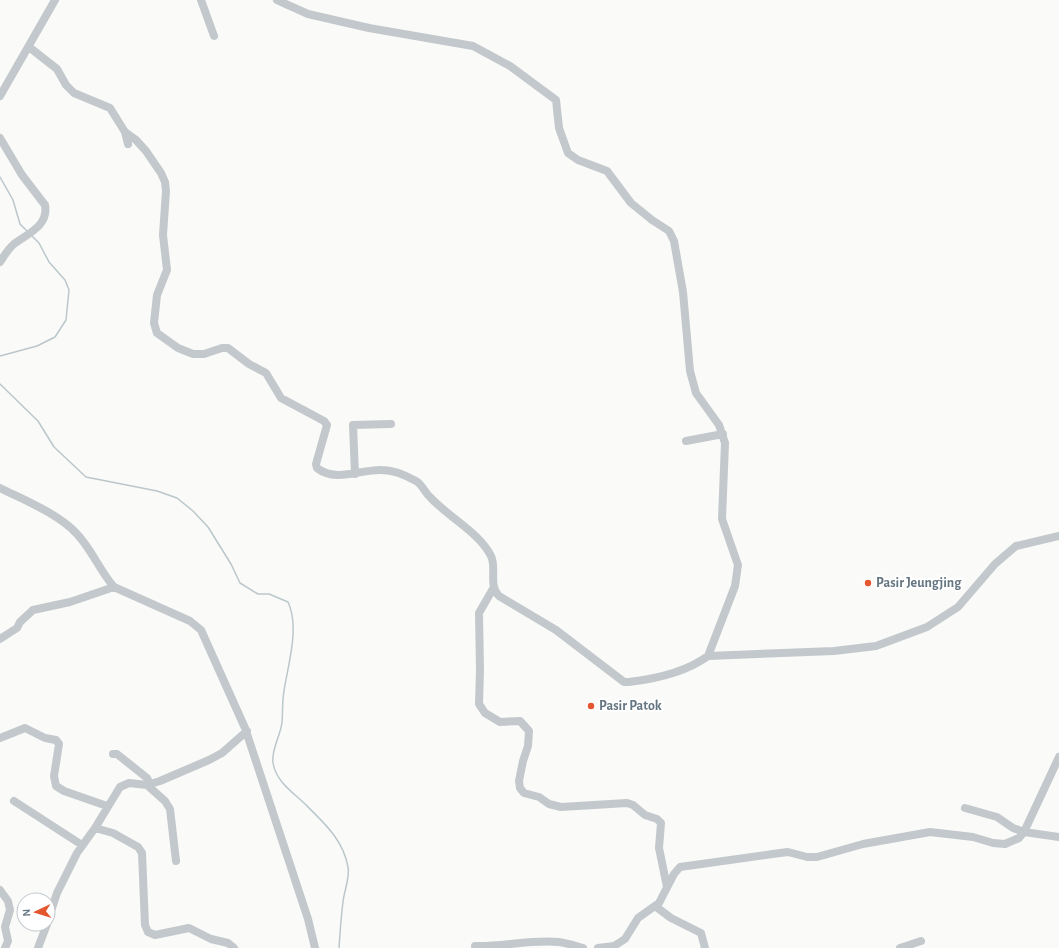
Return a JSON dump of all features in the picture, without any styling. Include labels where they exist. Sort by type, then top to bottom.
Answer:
[{"type":"street","points":[[0,96],[55,0]]},
{"type":"street","points":[[201,0],[214,36]]},
{"type":"street","points":[[125,132],[136,140],[146,151],[161,173],[165,182],[166,191],[163,235],[167,270],[157,294],[154,323],[158,333],[178,348],[192,354],[204,354],[222,348],[228,348],[249,364],[266,373],[281,398],[324,422],[327,425],[318,457],[317,468],[322,472],[332,475],[355,474],[382,470],[418,482],[448,516],[470,531],[491,555],[494,587],[499,596],[556,630],[624,682],[660,677],[697,664],[708,656],[736,586],[738,566],[722,519],[725,443],[719,425],[696,393],[690,371],[682,292],[674,241],[669,231],[652,220],[631,203],[607,171],[578,160],[568,153],[559,128],[556,100],[510,66],[473,46],[368,28],[308,14],[277,0]]},
{"type":"street","points":[[29,47],[57,69],[66,85],[74,93],[110,108],[125,132],[128,144]]},
{"type":"street","points":[[0,138],[22,175],[45,205],[45,216],[34,231],[14,244],[0,262]]},
{"type":"street","points":[[355,474],[353,425],[391,424]]},
{"type":"street","points":[[686,441],[723,434]]},
{"type":"street","points":[[0,488],[56,518],[76,533],[92,552],[107,579],[114,587],[190,621],[201,630],[247,731],[308,919],[315,948]]},
{"type":"street","points":[[708,656],[834,650],[876,646],[927,627],[958,607],[995,564],[1016,546],[1059,536]]},
{"type":"street","points":[[0,639],[17,628],[20,622],[33,610],[70,602],[114,587]]},
{"type":"street","points":[[494,587],[479,613],[480,670],[478,697],[479,704],[485,713],[503,722],[522,722],[528,731],[528,746],[519,781],[521,790],[524,793],[539,797],[549,804],[560,807],[627,803],[633,805],[645,815],[657,819],[662,826],[659,848],[667,887]]},
{"type":"street","points":[[0,738],[28,728],[45,738],[56,740],[59,744],[54,776],[56,786],[64,791],[107,806]]},
{"type":"street","points":[[56,896],[82,845],[95,828],[107,806],[122,785],[129,783],[148,784],[222,753],[247,731]]},
{"type":"street","points":[[113,754],[117,754],[142,775],[148,784],[165,801],[170,809],[176,861]]},
{"type":"street","points":[[598,948],[614,946],[623,941],[638,918],[655,906],[662,898],[674,874],[680,867],[788,852],[807,857],[817,857],[863,844],[930,832],[973,837],[993,843],[1005,844],[1019,838],[1024,832],[1059,757]]},
{"type":"street","points":[[14,801],[82,845]]},
{"type":"street","points":[[965,808],[997,817],[1013,828],[1024,832],[1059,837]]},
{"type":"street","points":[[95,828],[113,833],[141,850],[144,925],[148,932],[156,935],[190,928],[211,939],[228,943],[234,948]]},
{"type":"street","points":[[0,890],[8,901],[10,910],[5,927],[8,941],[5,948]]},
{"type":"street","points":[[655,906],[671,918],[701,933],[705,948]]},
{"type":"street","points":[[38,948],[44,932]]},
{"type":"street","points":[[900,948],[921,941]]},
{"type":"street","points":[[475,946],[495,947],[510,943],[543,945],[561,942],[583,948]]},
{"type":"waterway","points":[[0,177],[13,200],[20,224],[27,231]]},
{"type":"waterway","points":[[0,356],[37,346],[55,337],[66,320],[69,290],[65,280],[49,262],[39,243],[31,235]]},
{"type":"waterway","points":[[0,384],[38,421],[54,447],[86,477],[157,491],[177,498],[193,511],[208,527],[231,564],[240,583],[258,594],[269,594],[288,602],[293,623],[292,646],[283,695],[281,727],[273,753],[273,763],[277,775],[289,790],[318,817],[337,839],[342,848],[348,867],[348,876],[343,902],[339,948]]},
{"type":"place","name":"Pasir Jeungjing","points":[[868,583]]},
{"type":"place","name":"Pasir Patok","points":[[591,706]]}]
